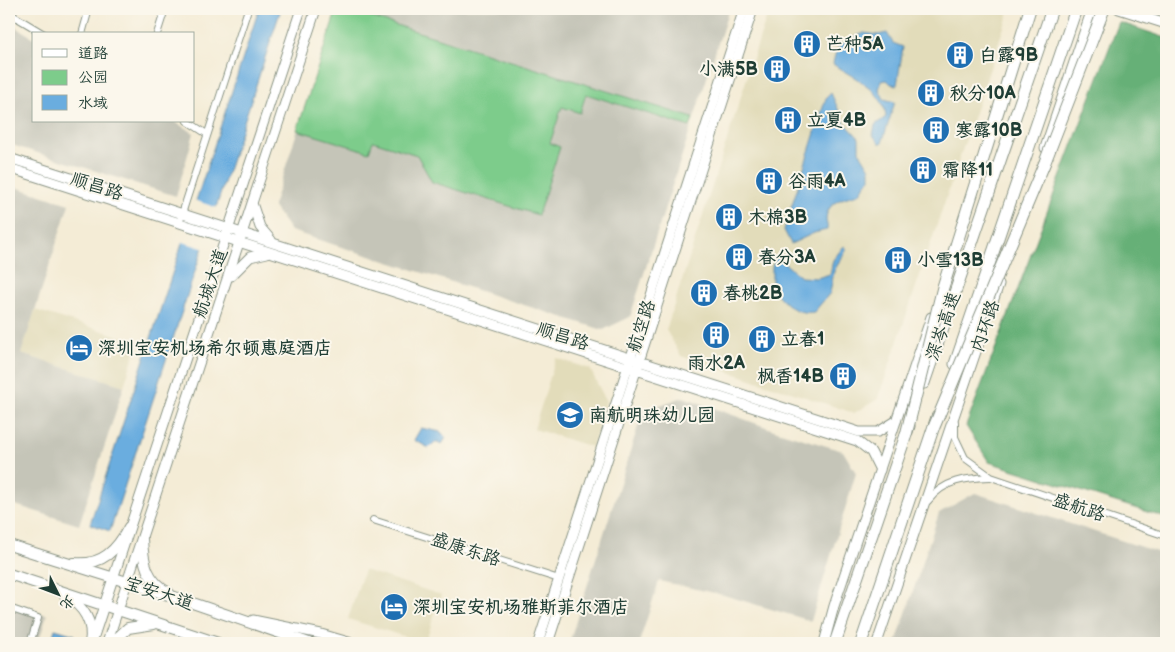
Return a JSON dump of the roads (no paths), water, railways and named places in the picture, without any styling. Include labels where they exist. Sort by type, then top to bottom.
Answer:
[{"type":"highway","points":[[906,435],[943,287],[1034,9]]},
{"type":"highway","name":"深岑高速","points":[[835,643],[1052,9]]},
{"type":"highway","name":"深岑高速","points":[[861,643],[1076,9]]},
{"type":"highway","points":[[934,427],[1045,162],[1104,9]]},
{"type":"main road","points":[[62,562],[78,564],[104,558],[118,547],[129,527]]},
{"type":"main road","points":[[142,540],[142,555],[148,574],[160,586],[181,599]]},
{"type":"main road","name":"宝安大道","points":[[9,543],[21,549],[181,599],[309,643]]},
{"type":"main road","name":"宝安大道","points":[[9,574],[105,604],[210,642],[218,643]]},
{"type":"main road","points":[[53,588],[82,608],[89,622],[91,643]]},
{"type":"main road","points":[[112,643],[128,628],[154,624],[168,626]]},
{"type":"street","points":[[83,32],[90,9]]},
{"type":"street","points":[[158,32],[165,9]]},
{"type":"street","points":[[181,224],[248,9]]},
{"type":"street","name":"航城大道","points":[[91,643],[301,9]]},
{"type":"street","name":"航城大道","points":[[107,643],[316,9]]},
{"type":"street","name":"航空路","points":[[635,359],[744,9]]},
{"type":"street","name":"航空路","points":[[538,643],[753,9]]},
{"type":"street","points":[[824,643],[834,606],[1034,9]]},
{"type":"street","name":"内环路","points":[[877,643],[1092,9]]},
{"type":"street","points":[[1119,9],[1166,24]]},
{"type":"street","points":[[9,13],[41,32]]},
{"type":"street","points":[[189,122],[208,134]]},
{"type":"street","name":"顺昌路","points":[[9,158],[860,432],[878,432],[896,420]]},
{"type":"street","name":"顺昌路","points":[[9,168],[857,441],[872,452],[880,470]]},
{"type":"street","points":[[252,205],[260,227],[276,243]]},
{"type":"street","points":[[227,280],[250,257],[270,253]]},
{"type":"street","name":"航空路","points":[[548,643],[632,368]]},
{"type":"street","points":[[956,412],[955,437],[959,448],[974,466],[991,477]]},
{"type":"street","points":[[923,509],[937,491],[951,482],[967,478],[991,477]]},
{"type":"street","name":"盛航路","points":[[991,477],[1166,536]]},
{"type":"street","name":"盛康东路","points":[[373,520],[559,579]]},
{"type":"street","points":[[9,608],[38,618],[30,643]]},
{"type":"street","points":[[226,614],[320,634],[352,643]]},
{"type":"water","points":[[259,9],[281,9],[110,531],[90,524]]},
{"type":"water","points":[[864,33],[878,35],[887,33],[893,43],[903,47],[897,85],[891,84],[887,80],[882,81],[879,89],[884,99],[895,102],[882,143],[879,143],[873,135],[875,125],[886,117],[884,107],[873,91],[866,85],[833,64],[837,51],[843,43]]},
{"type":"water","points":[[831,93],[844,122],[859,138],[859,151],[870,169],[870,178],[859,194],[833,204],[827,213],[827,230],[814,233],[791,244],[784,230],[826,98]]},
{"type":"water","points":[[844,246],[847,249],[834,271],[830,293],[814,312],[795,309],[780,298],[772,287],[772,266],[777,257],[801,277],[817,278],[830,274],[833,260]]},
{"type":"water","points":[[421,428],[441,432],[446,438],[442,444],[435,442],[429,448],[414,440]]},
{"type":"water","points":[[55,629],[75,635],[73,643],[51,643]]},
{"type":"place","name":"芒种5A","points":[[807,44]]},
{"type":"place","name":"白露9B","points":[[960,55]]},
{"type":"place","name":"小满5B","points":[[777,69]]},
{"type":"place","name":"秋分10A","points":[[931,93]]},
{"type":"place","name":"立夏4B","points":[[788,120]]},
{"type":"place","name":"寒露10B","points":[[936,130]]},
{"type":"place","name":"霜降11","points":[[923,170]]},
{"type":"place","name":"谷雨4A","points":[[769,181]]},
{"type":"place","name":"木棉3B","points":[[729,217]]},
{"type":"place","name":"春分3A","points":[[739,257]]},
{"type":"place","name":"小雪13B","points":[[898,260]]},
{"type":"place","name":"春桃2B","points":[[704,293]]},
{"type":"place","name":"雨水2A","points":[[716,335]]},
{"type":"place","name":"立春1","points":[[762,339]]},
{"type":"place","name":"深圳宝安机场希尔顿惠庭酒店","points":[[79,348]]},
{"type":"place","name":"枫香14B","points":[[843,376]]},
{"type":"place","name":"南航明珠幼儿园","points":[[570,415]]},
{"type":"place","name":"深圳宝安机场雅斯菲尔酒店","points":[[394,607]]}]
